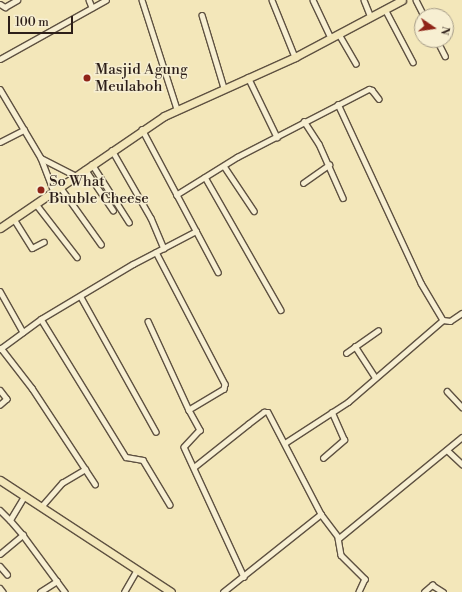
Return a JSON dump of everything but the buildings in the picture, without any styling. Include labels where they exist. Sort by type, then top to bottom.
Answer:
[{"type":"main road","points":[[0,228],[58,190],[142,129],[177,109],[295,57],[402,0]]},
{"type":"main road","points":[[0,480],[136,571],[171,592]]},
{"type":"street","points":[[0,4],[5,7],[17,0]]},
{"type":"street","points":[[89,0],[92,7]]},
{"type":"street","points":[[0,59],[106,0]]},
{"type":"street","points":[[142,0],[177,109]]},
{"type":"street","points":[[272,0],[295,57]]},
{"type":"street","points":[[313,0],[331,38]]},
{"type":"street","points":[[364,0],[371,17]]},
{"type":"street","points":[[385,9],[413,62]]},
{"type":"street","points":[[202,15],[224,88]]},
{"type":"street","points":[[339,34],[356,63]]},
{"type":"street","points":[[440,48],[445,56]]},
{"type":"street","points":[[248,77],[277,137]]},
{"type":"street","points":[[0,88],[58,190],[101,244]]},
{"type":"street","points":[[176,195],[304,121],[369,89],[372,90],[379,99]]},
{"type":"street","points":[[338,104],[422,282],[443,320]]},
{"type":"street","points":[[304,121],[329,164],[343,198]]},
{"type":"street","points":[[142,129],[218,272]]},
{"type":"street","points":[[0,142],[24,130]]},
{"type":"street","points":[[112,150],[151,218],[164,248]]},
{"type":"street","points":[[41,158],[76,176]]},
{"type":"street","points":[[92,164],[129,222]]},
{"type":"street","points":[[303,183],[329,164]]},
{"type":"street","points":[[224,166],[254,211]]},
{"type":"street","points":[[85,169],[113,210]]},
{"type":"street","points":[[205,177],[281,310]]},
{"type":"street","points":[[36,204],[77,257]]},
{"type":"street","points":[[14,219],[32,248],[44,242]]},
{"type":"street","points":[[95,484],[32,388],[1,348],[41,320],[156,252],[196,231]]},
{"type":"street","points":[[156,252],[225,384],[224,389],[189,410]]},
{"type":"street","points":[[1,294],[23,332]]},
{"type":"street","points":[[81,297],[156,432]]},
{"type":"street","points":[[285,443],[348,402],[375,377],[443,320],[450,321],[462,313]]},
{"type":"street","points":[[41,320],[126,457],[143,460],[170,505]]},
{"type":"street","points":[[148,321],[189,410],[200,430],[184,444],[244,577]]},
{"type":"street","points":[[346,353],[378,331]]},
{"type":"street","points":[[355,346],[375,377]]},
{"type":"street","points":[[0,390],[7,399],[0,405]]},
{"type":"street","points":[[447,391],[462,407]]},
{"type":"street","points":[[194,467],[264,412],[271,415],[321,514],[338,538],[341,555],[365,579],[359,592]]},
{"type":"street","points":[[323,458],[344,440],[332,412]]},
{"type":"street","points":[[338,538],[448,450],[462,437]]},
{"type":"street","points":[[448,450],[462,464]]},
{"type":"street","points":[[41,507],[62,483],[85,469]]},
{"type":"street","points":[[10,520],[24,497]]},
{"type":"street","points":[[0,510],[24,535],[65,592]]},
{"type":"street","points":[[223,592],[244,577],[321,514]]},
{"type":"street","points":[[0,554],[24,535]]},
{"type":"street","points":[[0,566],[7,574]]},
{"type":"street","points":[[124,592],[136,571]]},
{"type":"street","points":[[40,592],[57,581]]},
{"type":"street","points":[[424,592],[432,585],[443,592]]},
{"type":"street","points":[[0,588],[3,592]]},
{"type":"place","name":"Masjid Agung Meulaboh","points":[[87,78]]},
{"type":"place","name":"So What Buuble Cheese","points":[[41,190]]}]
